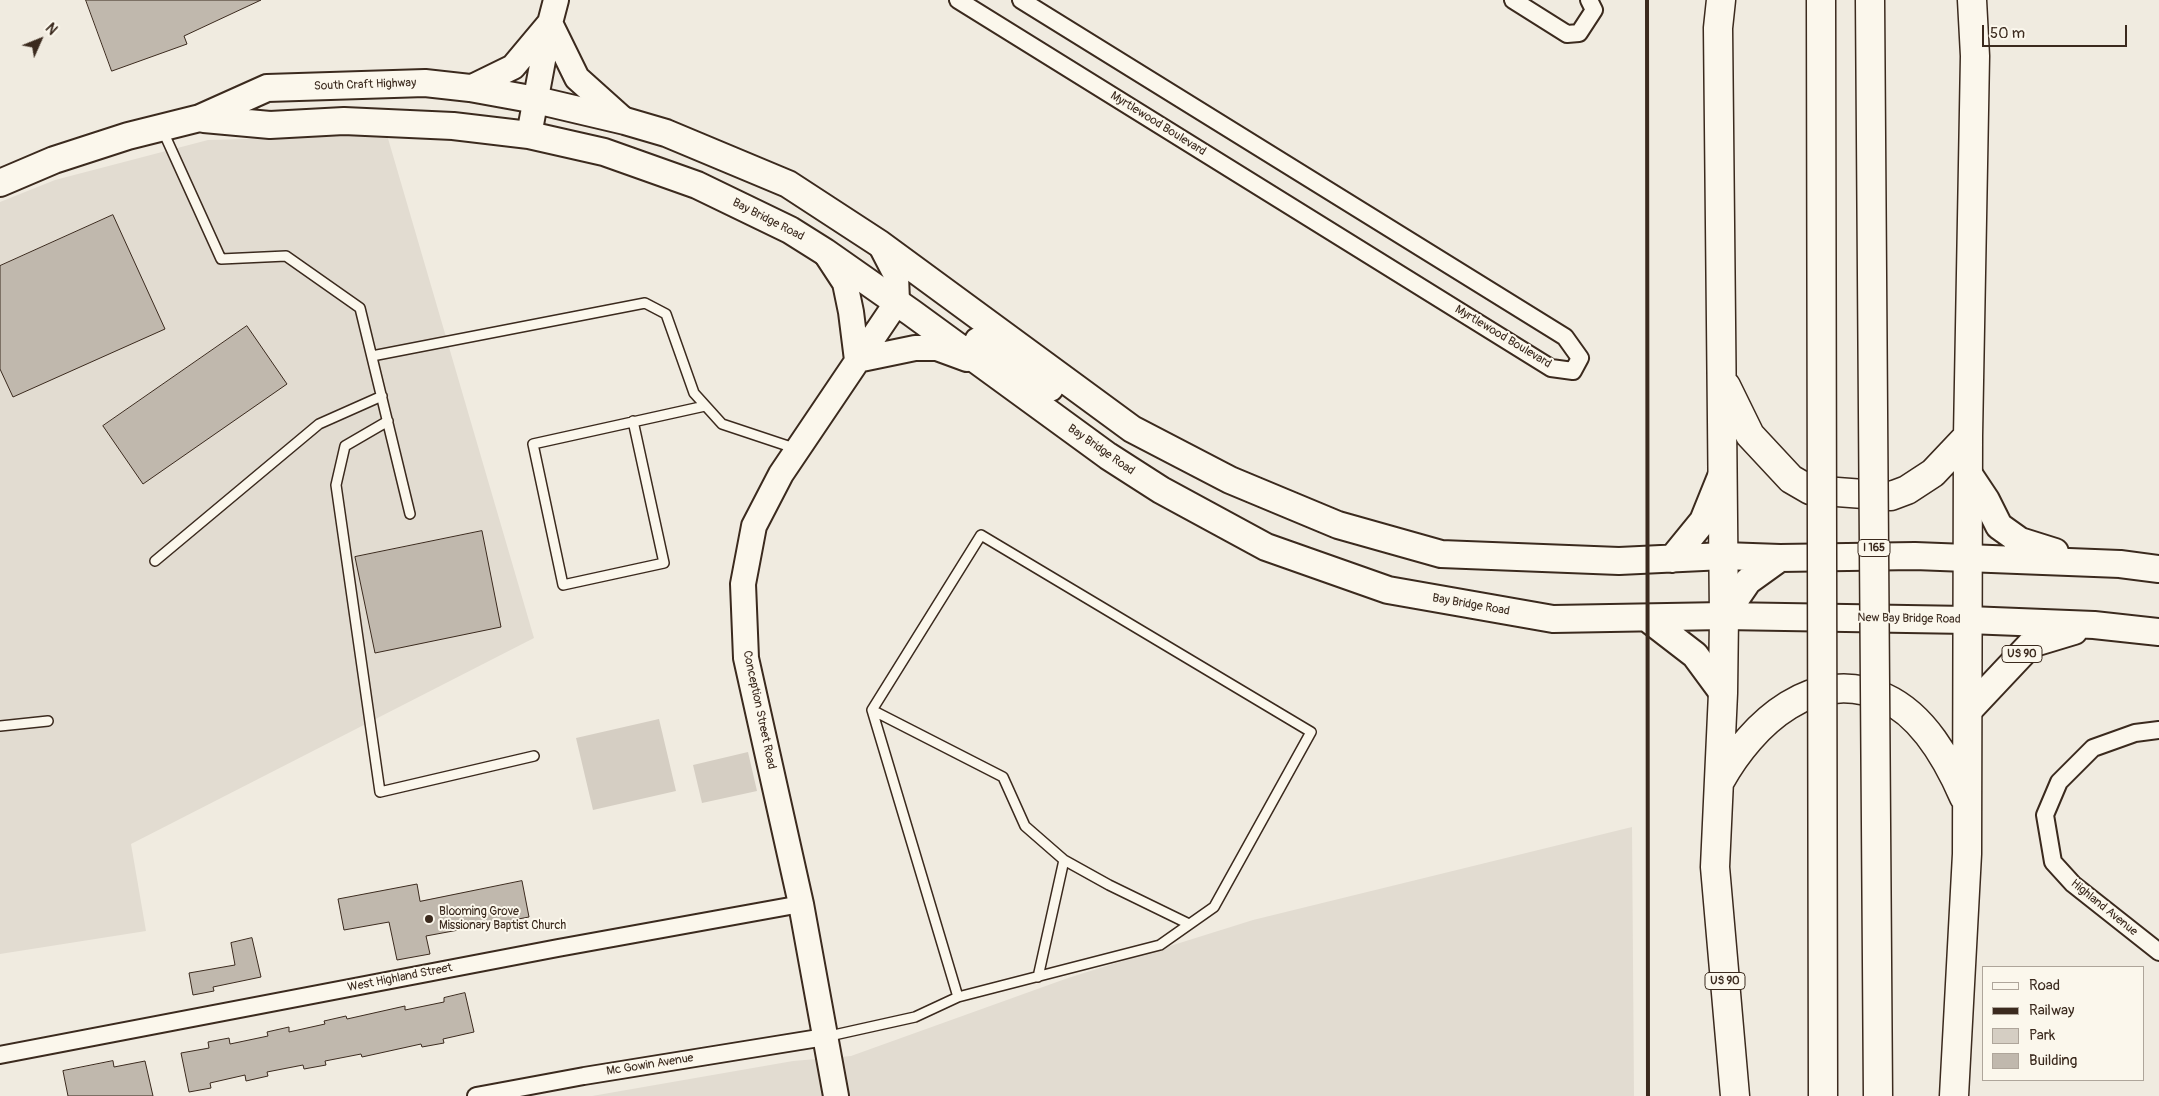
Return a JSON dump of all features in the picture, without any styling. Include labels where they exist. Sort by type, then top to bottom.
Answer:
[{"type":"highway","points":[[1720,0],[1718,28],[1724,556]]},
{"type":"highway","points":[[1821,0],[1823,1096]]},
{"type":"highway","name":"I 165","points":[[1870,0],[1878,1096]]},
{"type":"highway","points":[[1954,1096],[1967,854],[1968,436],[1976,56],[1972,0]]},
{"type":"highway","points":[[1722,378],[1750,436],[1790,479],[1810,490],[1891,496],[1907,490],[1932,474],[1968,436]]},
{"type":"highway","name":"US 90","points":[[1724,556],[1723,693],[1715,867],[1734,1096]]},
{"type":"highway","points":[[1718,785],[1740,748],[1760,727],[1784,707],[1828,690],[1856,688],[1886,698],[1905,711],[1928,734],[1940,750],[1967,803]]},
{"type":"main road","name":"South Craft Highway","points":[[0,183],[54,160],[161,127],[200,118],[267,88],[425,84],[470,88],[536,100]]},
{"type":"main road","points":[[536,100],[626,121],[666,133],[788,184],[880,244],[1132,429],[1230,480],[1338,524],[1441,554],[1619,561],[1724,556],[1780,558],[1915,556],[2090,563],[2159,569]]},
{"type":"main road","name":"South Craft Highway","points":[[200,118],[270,125],[344,121],[453,126],[529,135]]},
{"type":"main road","name":"Bay Bridge Road","points":[[529,135],[604,152],[697,185],[790,230],[897,302],[1108,456],[1161,490],[1266,547],[1388,590],[1553,619],[1724,616]]},
{"type":"main road","points":[[897,302],[922,299],[976,339],[1048,388],[1092,400]]},
{"type":"main road","points":[[1672,559],[1703,521],[1723,471]]},
{"type":"main road","points":[[1968,473],[1986,500],[1999,526],[2009,534],[2020,541],[2090,563]]},
{"type":"main road","points":[[1724,616],[1748,581],[1780,558]]},
{"type":"main road","name":"New Bay Bridge Road","points":[[1724,616],[1968,620],[2094,625]]},
{"type":"main road","points":[[1647,618],[1695,655],[1723,693]]},
{"type":"main road","name":"US 90","points":[[1967,712],[2031,644],[2094,625],[2159,632]]},
{"type":"street","points":[[529,135],[550,22],[556,0]]},
{"type":"street","name":"Myrtlewood Boulevard","points":[[958,0],[1551,368],[1573,371],[1580,358],[1566,337],[1021,0]]},
{"type":"street","points":[[1512,0],[1567,34],[1579,33],[1594,10],[1589,0]]},
{"type":"street","points":[[470,88],[514,67],[550,22]]},
{"type":"street","points":[[550,22],[577,78],[626,121]]},
{"type":"street","points":[[880,244],[896,275],[897,302]]},
{"type":"street","points":[[825,252],[845,283],[857,360],[915,348],[937,348],[982,364]]},
{"type":"street","name":"Conception Street Road","points":[[836,1096],[802,904],[746,658],[743,584],[754,526],[781,474],[897,302]]},
{"type":"street","name":"Highland Avenue","points":[[2159,730],[2135,733],[2093,748],[2059,782],[2045,815],[2053,862],[2073,884],[2159,952]]},
{"type":"street","name":"West Highland Street","points":[[0,1055],[567,946],[802,904]]},
{"type":"street","name":"Mc Gowin Avenue","points":[[476,1096],[584,1076],[825,1037]]},
{"type":"lane","points":[[161,127],[221,259],[286,256],[360,308],[410,514]]},
{"type":"lane","points":[[372,356],[645,303],[666,314],[694,394],[722,424],[797,449]]},
{"type":"lane","points":[[155,561],[318,424],[382,396]]},
{"type":"lane","points":[[633,422],[664,563],[563,585],[533,444],[705,406]]},
{"type":"lane","points":[[388,421],[344,446],[336,485],[380,792],[534,756]]},
{"type":"lane","points":[[825,1037],[915,1017],[958,997],[1160,945],[1214,907],[1311,732],[981,535],[872,710],[958,997]]},
{"type":"lane","points":[[872,710],[1002,777],[1025,826],[1064,860],[1109,885],[1189,924]]},
{"type":"lane","points":[[0,726],[48,721]]},
{"type":"lane","points":[[1038,977],[1064,860]]},
{"type":"shaded area","points":[[387,135],[534,638],[131,844],[146,931],[0,954],[0,202],[55,180],[208,140]]},
{"type":"shaded area","points":[[1632,827],[1634,1096],[592,1096],[793,1061],[851,1056],[1068,978],[1253,920]]},
{"type":"green space","points":[[659,719],[676,791],[593,810],[576,738]]},
{"type":"green space","points":[[748,752],[757,791],[702,803],[693,765]]},
{"type":"building","points":[[86,0],[261,0],[184,36],[187,44],[112,71]]},
{"type":"building","points":[[113,215],[165,329],[13,397],[0,369],[0,266]]},
{"type":"building","points":[[247,326],[287,384],[143,484],[103,426]]},
{"type":"building","points":[[482,531],[501,627],[375,653],[355,557]]},
{"type":"building","name":"Blooming Grove Missionary Baptist Church","points":[[522,881],[529,917],[426,936],[430,954],[397,960],[389,922],[344,930],[338,899],[417,884],[420,901]]},
{"type":"building","points":[[252,938],[261,977],[213,987],[214,991],[193,995],[189,973],[235,965],[231,943]]},
{"type":"building","points":[[465,993],[474,1032],[443,1039],[444,1043],[422,1047],[421,1044],[362,1057],[361,1054],[325,1061],[326,1065],[304,1069],[303,1065],[267,1072],[268,1076],[246,1081],[245,1075],[210,1083],[211,1088],[189,1092],[181,1053],[209,1048],[208,1042],[229,1038],[230,1044],[268,1036],[267,1032],[289,1027],[289,1032],[325,1024],[324,1021],[346,1016],[347,1019],[405,1006],[405,1010],[444,1002],[444,998]]},
{"type":"building","points":[[113,1061],[114,1067],[145,1061],[153,1096],[68,1096],[63,1071]]},
{"type":"railway","points":[[1647,0],[1648,1096]]},
{"type":"place","name":"Blooming Grove Missionary Baptist Church","points":[[429,919]]}]
